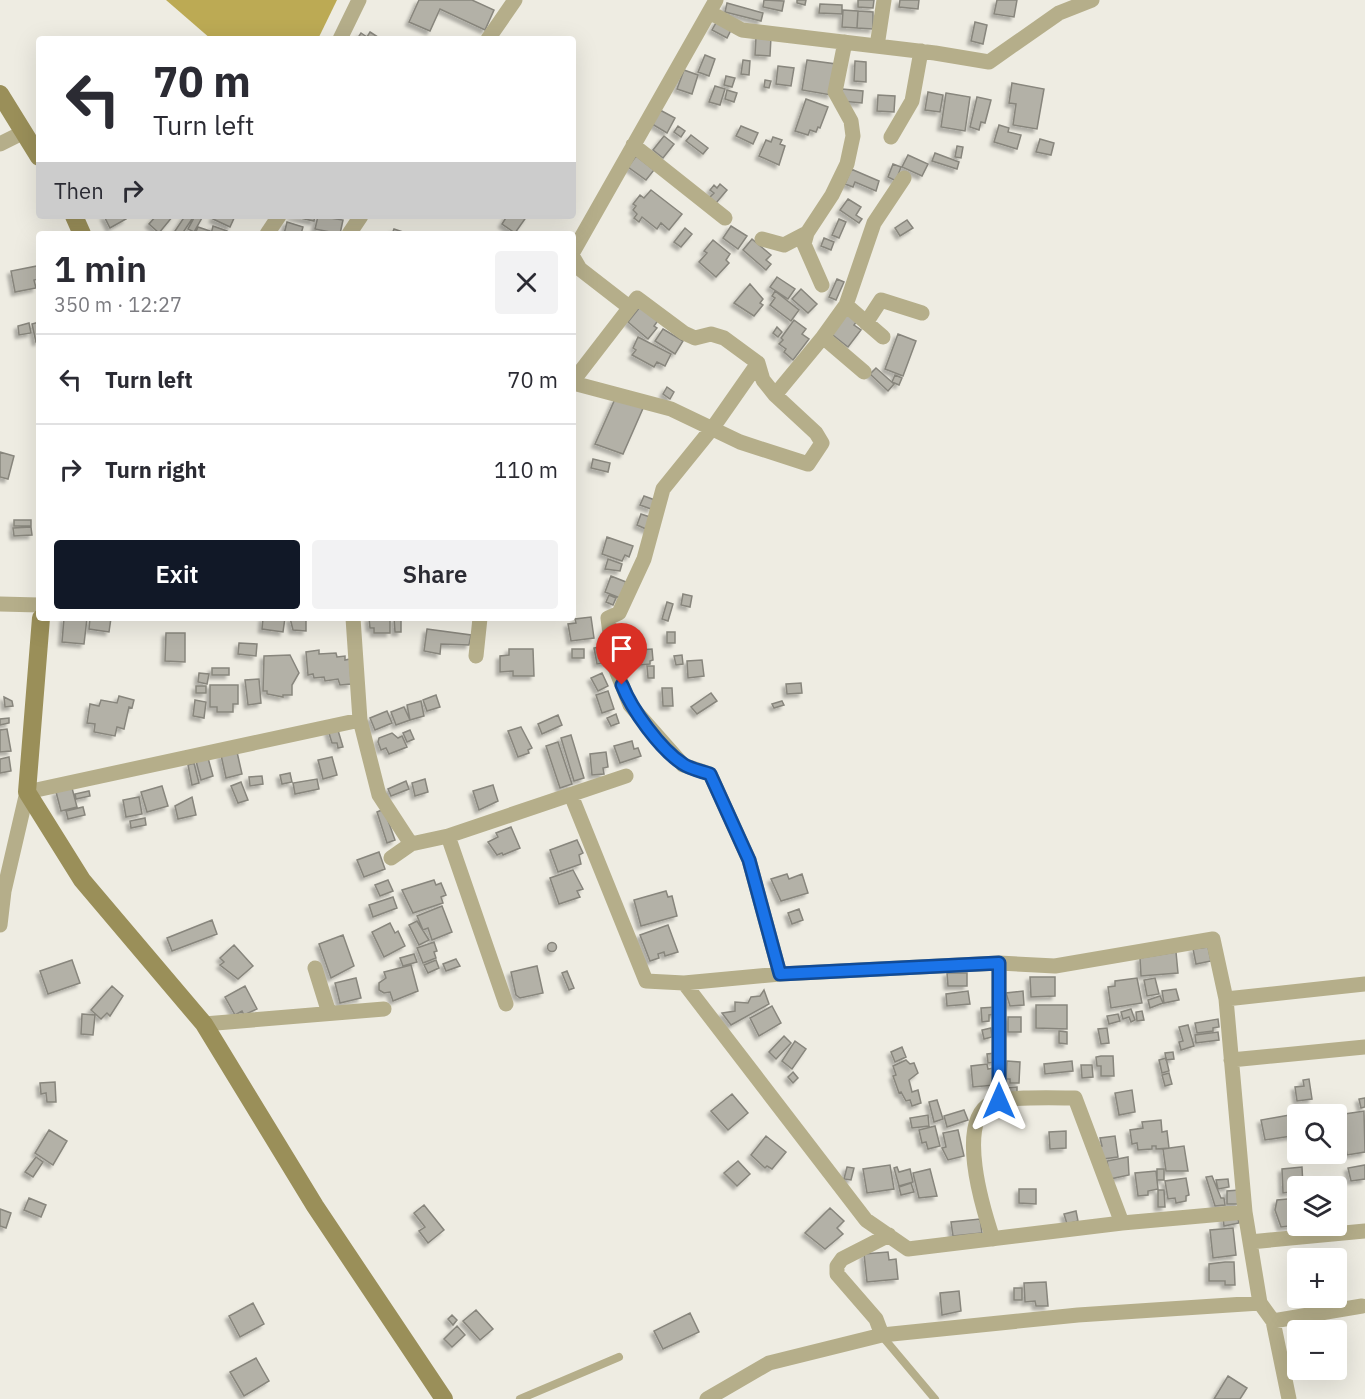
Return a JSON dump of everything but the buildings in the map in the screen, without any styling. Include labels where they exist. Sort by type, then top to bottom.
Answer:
[{"type":"street","points":[[341,36],[359,0]]},
{"type":"street","points":[[490,36],[515,0]]},
{"type":"street","points":[[877,46],[884,0]]},
{"type":"street","points":[[576,247],[714,7],[742,30],[921,51],[989,62],[1059,13],[1092,0]]},
{"type":"street","points":[[822,285],[804,244],[807,233],[832,195],[847,164],[853,136],[851,121],[835,92],[845,42]]},
{"type":"street","points":[[891,137],[912,101],[921,51]]},
{"type":"street","points":[[0,94],[36,152]]},
{"type":"street","points":[[0,144],[24,132]]},
{"type":"street","points":[[633,145],[725,218]]},
{"type":"street","points":[[775,395],[846,305],[874,223],[904,178]]},
{"type":"street","points":[[762,239],[783,245],[807,233]]},
{"type":"street","points":[[576,262],[580,269],[629,307]]},
{"type":"street","points":[[576,378],[637,298],[684,333],[695,338],[711,334],[724,338],[758,363],[763,380],[775,395],[816,433],[822,443],[808,464],[740,442],[671,409],[576,383]]},
{"type":"street","points":[[866,322],[881,300],[922,313]]},
{"type":"street","points":[[846,305],[883,337]]},
{"type":"street","points":[[823,337],[864,372]]},
{"type":"street","points":[[758,363],[712,429],[663,489],[644,559],[618,613],[608,618],[614,665],[630,705],[683,765],[710,774],[749,860],[780,974]]},
{"type":"street","points":[[0,604],[36,605]]},
{"type":"street","points":[[0,925],[4,891],[27,792],[40,621]]},
{"type":"street","points":[[353,621],[360,720],[379,795],[411,844]]},
{"type":"street","points":[[476,656],[480,621]]},
{"type":"street","points":[[27,792],[360,720]]},
{"type":"street","points":[[391,858],[411,844],[448,836],[626,776]]},
{"type":"street","points":[[27,792],[82,880],[204,1024],[315,1206],[444,1399]]},
{"type":"street","points":[[571,795],[646,981],[684,983],[780,974],[999,963],[1055,966],[1213,939],[1226,999],[1245,1212],[1260,1303],[1273,1321],[1289,1399]]},
{"type":"street","points":[[448,836],[506,1004]]},
{"type":"street","points":[[999,963],[999,1101]]},
{"type":"street","points":[[315,968],[329,1013]]},
{"type":"street","points":[[684,983],[866,1220],[908,1249],[1122,1223],[1245,1212]]},
{"type":"street","points":[[1226,999],[1365,984]]},
{"type":"street","points":[[204,1024],[384,1009]]},
{"type":"street","points":[[1231,1060],[1365,1047]]},
{"type":"street","points":[[993,1239],[979,1198],[975,1147],[976,1119],[992,1102],[999,1101],[1075,1098],[1122,1223]]},
{"type":"street","points":[[1250,1242],[1365,1231]]},
{"type":"street","points":[[882,1335],[876,1319],[837,1274],[837,1266],[842,1259],[889,1235]]},
{"type":"street","points":[[707,1399],[769,1363],[882,1335],[1078,1315],[1260,1303]]},
{"type":"street","points":[[1273,1321],[1362,1306]]},
{"type":"lane","points":[[882,1335],[935,1399]]},
{"type":"lane","points":[[520,1399],[619,1357]]},
{"type":"shaded area","points":[[166,0],[337,0],[319,36],[208,36]]},
{"type":"route","points":[[622,685],[630,705],[665,748],[683,765],[710,774],[749,860],[780,974],[999,963],[999,1101]]}]
